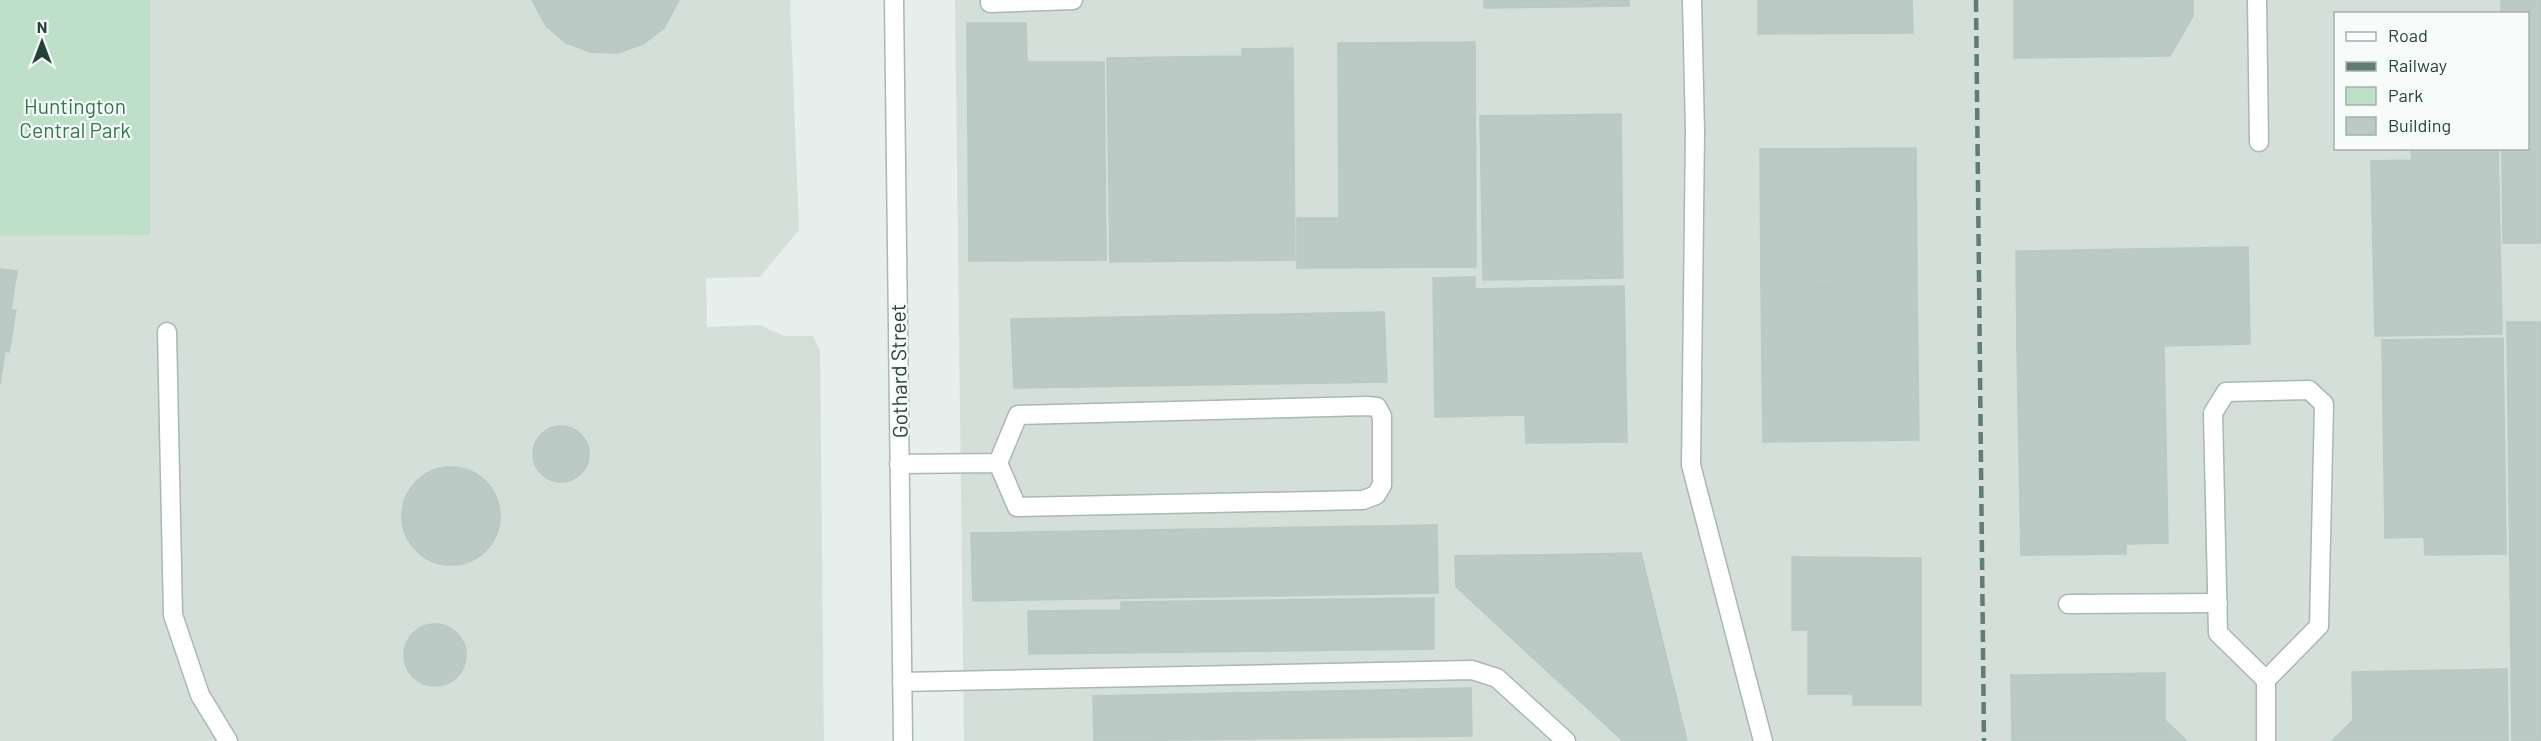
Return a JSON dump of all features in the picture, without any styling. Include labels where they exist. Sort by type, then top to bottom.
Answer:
[{"type":"street","name":"Gothard Street","points":[[894,0],[903,741]]},
{"type":"street","points":[[990,3],[1073,0]]},
{"type":"street","points":[[1692,0],[1695,132],[1691,465],[1763,741]]},
{"type":"street","points":[[2257,0],[2259,142]]},
{"type":"street","points":[[167,332],[173,615],[200,695],[228,741]]},
{"type":"street","points":[[2266,680],[2218,633],[2212,413],[2226,392],[2309,390],[2324,404],[2319,626],[2266,680],[2266,741]]},
{"type":"street","points":[[1367,405],[1377,407],[1382,416],[1382,485],[1376,495],[1363,500],[1017,507],[998,462],[1018,414],[1367,405]]},
{"type":"street","points":[[899,464],[998,462]]},
{"type":"street","points":[[2068,604],[2218,603]]},
{"type":"street","points":[[902,682],[1472,670],[1497,678],[1566,741]]},
{"type":"shaded area","points":[[150,0],[790,0],[799,230],[760,277],[706,278],[707,327],[760,325],[784,336],[813,336],[820,350],[824,741],[0,741],[0,236],[150,234]]},
{"type":"shaded area","points":[[955,0],[2541,0],[2541,741],[964,741]]},
{"type":"green space","name":"Huntington Central Park","points":[[0,0],[150,0],[150,235],[0,236]]},
{"type":"building","points":[[532,0],[679,0],[664,28],[643,44],[618,53],[591,52],[566,43],[546,26]]},
{"type":"building","points":[[1484,0],[1629,0],[1629,6],[1484,8]]},
{"type":"building","points":[[1758,0],[1912,0],[1913,33],[1758,34]]},
{"type":"building","points":[[2014,0],[2193,0],[2193,16],[2170,56],[2014,58]]},
{"type":"building","points":[[2501,0],[2541,0],[2541,243],[2503,243],[2502,150],[2529,150],[2529,12],[2501,12]]},
{"type":"building","points":[[967,23],[1026,23],[1027,62],[1104,62],[1106,260],[969,261]]},
{"type":"building","points":[[1475,42],[1476,267],[1297,268],[1297,218],[1339,218],[1338,43]]},
{"type":"building","points":[[1293,48],[1295,260],[1110,262],[1107,58],[1242,56],[1242,49]]},
{"type":"building","points":[[1621,114],[1623,278],[1483,280],[1480,116]]},
{"type":"building","points":[[1916,148],[1917,286],[1761,288],[1760,149]]},
{"type":"building","points":[[2411,150],[2498,150],[2502,334],[2375,336],[2371,161],[2412,160]]},
{"type":"building","points":[[2248,247],[2250,344],[2017,349],[2016,251]]},
{"type":"building","points":[[0,269],[17,271],[11,310],[16,310],[9,352],[5,351],[0,384]]},
{"type":"building","points":[[1475,277],[1475,289],[1624,286],[1627,442],[1526,443],[1525,415],[1435,417],[1433,278]]},
{"type":"building","points":[[1917,286],[1919,440],[1763,442],[1761,288]]},
{"type":"building","points":[[1384,312],[1387,382],[1014,388],[1011,319]]},
{"type":"building","points":[[2507,322],[2541,322],[2541,741],[2512,741]]},
{"type":"building","points":[[2503,338],[2506,554],[2425,555],[2424,537],[2385,538],[2382,340]]},
{"type":"building","points":[[2164,346],[2168,543],[2126,544],[2126,554],[2021,555],[2017,349]]},
{"type":"building","points":[[561,426],[572,428],[581,434],[587,443],[589,454],[587,465],[581,474],[572,480],[561,482],[550,480],[541,474],[535,465],[533,454],[535,443],[541,434],[550,428]]},
{"type":"building","points":[[451,467],[461,468],[478,475],[492,489],[499,506],[499,526],[492,543],[478,557],[461,564],[451,565],[441,564],[424,557],[410,543],[403,526],[402,516],[403,506],[410,489],[424,475],[441,468]]},
{"type":"building","points":[[1437,525],[1438,593],[973,601],[971,533]]},
{"type":"building","points":[[1641,553],[1687,741],[1623,741],[1456,587],[1455,556]]},
{"type":"building","points":[[1792,557],[1921,558],[1921,705],[1853,705],[1853,694],[1808,694],[1808,630],[1792,630]]},
{"type":"building","points":[[1434,598],[1434,649],[1029,654],[1028,611],[1121,610],[1121,602]]},
{"type":"building","points":[[429,624],[441,624],[457,633],[464,643],[466,655],[464,667],[457,677],[441,686],[429,686],[418,681],[409,672],[404,661],[404,649],[409,638],[418,629]]},
{"type":"building","points":[[2507,669],[2508,741],[2332,741],[2353,720],[2352,672]]},
{"type":"building","points":[[2165,673],[2165,720],[2187,741],[2012,741],[2011,675]]},
{"type":"building","points":[[1471,688],[1472,736],[1094,741],[1093,696]]},
{"type":"railway","points":[[1976,0],[1984,741]]}]
